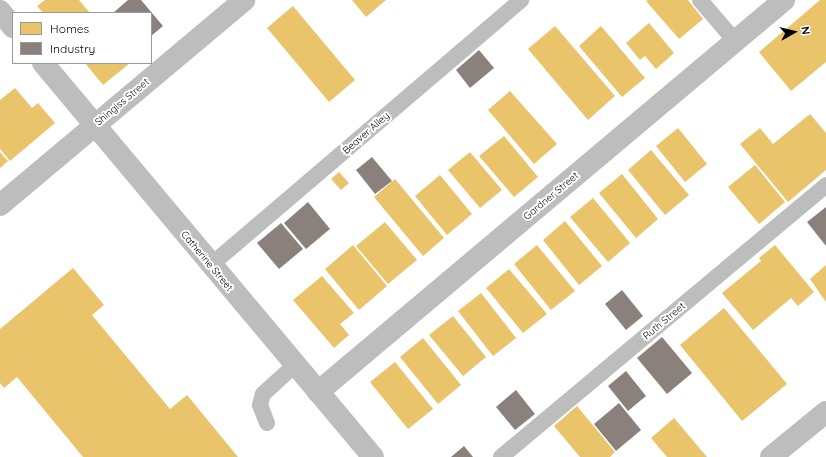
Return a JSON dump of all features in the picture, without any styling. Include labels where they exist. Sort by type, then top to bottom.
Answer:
[{"type":"street","name":"Shingiss Street","points":[[0,205],[244,0]]},
{"type":"street","name":"Gardner Street","points":[[318,392],[784,0]]},
{"type":"street","points":[[0,11],[12,26]]},
{"type":"street","name":"Catherine Street","points":[[44,64],[210,265],[372,457]]},
{"type":"street","points":[[771,457],[826,412]]},
{"type":"lane","name":"Beaver Alley","points":[[210,265],[521,0]]},
{"type":"lane","points":[[700,0],[735,41]]},
{"type":"lane","name":"Ruth Street","points":[[501,457],[826,185]]},
{"type":"lane","points":[[267,423],[260,405],[263,394],[295,365]]},
{"type":"building: Homes","points":[[45,0],[79,0],[89,12],[42,12],[37,6]]},
{"type":"building: Homes","points":[[352,0],[386,0],[366,17]]},
{"type":"building: Homes","points":[[688,0],[703,19],[679,39],[646,1]]},
{"type":"building: Homes","points":[[820,0],[826,0],[826,62],[791,91],[759,52]]},
{"type":"building: Homes","points":[[293,6],[355,80],[329,102],[267,28]]},
{"type":"building: Homes","points":[[649,23],[674,53],[656,69],[645,56],[640,60],[626,43]]},
{"type":"building: Homes","points":[[555,26],[615,96],[588,120],[528,49]]},
{"type":"building: Homes","points":[[601,26],[645,78],[622,97],[579,46]]},
{"type":"building: Homes","points":[[86,64],[129,64],[103,85]]},
{"type":"building: Homes","points":[[15,88],[32,108],[38,103],[55,123],[10,161],[0,149],[0,100]]},
{"type":"building: Homes","points":[[510,91],[557,144],[534,164],[488,110]]},
{"type":"building: Homes","points":[[810,114],[826,133],[826,170],[788,202],[740,144],[760,128],[773,144]]},
{"type":"building: Homes","points":[[678,128],[707,164],[685,182],[656,146]]},
{"type":"building: Homes","points":[[504,136],[538,177],[514,197],[479,156]]},
{"type":"building: Homes","points":[[651,150],[689,195],[665,215],[628,170]]},
{"type":"building: Homes","points":[[0,152],[8,161],[0,168]]},
{"type":"building: Homes","points":[[470,152],[502,190],[480,208],[448,170]]},
{"type":"building: Homes","points":[[755,165],[785,202],[759,224],[728,187]]},
{"type":"building: Homes","points":[[339,172],[349,183],[341,190],[331,179]]},
{"type":"building: Homes","points":[[622,174],[658,219],[636,238],[599,193]]},
{"type":"building: Homes","points":[[440,175],[472,214],[447,235],[415,196]]},
{"type":"building: Homes","points":[[395,179],[444,238],[423,256],[374,197]]},
{"type":"building: Homes","points":[[593,198],[630,243],[608,262],[570,217]]},
{"type":"building: Homes","points":[[565,221],[602,266],[579,285],[543,240]]},
{"type":"building: Homes","points":[[385,222],[417,260],[388,284],[356,246]]},
{"type":"building: Homes","points":[[353,245],[387,286],[359,310],[325,269]]},
{"type":"building: Homes","points":[[537,245],[575,291],[551,310],[514,264]]},
{"type":"building: Homes","points":[[775,245],[814,292],[798,306],[791,298],[753,330],[722,293],[761,261],[759,258]]},
{"type":"building: Homes","points":[[826,265],[826,302],[810,279]]},
{"type":"building: Homes","points":[[73,268],[104,305],[92,315],[170,409],[187,395],[238,457],[83,457],[17,377],[4,388],[0,383],[0,329]]},
{"type":"building: Homes","points":[[509,269],[547,314],[523,333],[486,288]]},
{"type":"building: Homes","points":[[322,276],[354,313],[340,324],[349,335],[334,348],[293,300]]},
{"type":"building: Homes","points":[[481,293],[516,338],[493,356],[458,311]]},
{"type":"building: Homes","points":[[724,308],[787,384],[742,421],[680,345]]},
{"type":"building: Homes","points":[[453,316],[486,357],[463,376],[429,335]]},
{"type":"building: Homes","points":[[423,338],[461,385],[438,404],[400,357]]},
{"type":"building: Homes","points":[[395,362],[433,409],[408,429],[370,382]]},
{"type":"building: Homes","points":[[577,406],[615,452],[610,457],[580,457],[554,426]]},
{"type":"building: Homes","points":[[674,418],[707,457],[667,457],[651,438]]},
{"type":"building: Industry","points":[[128,0],[141,0],[151,12],[114,12]]},
{"type":"building: Industry","points":[[152,13],[163,26],[152,35]]},
{"type":"building: Industry","points":[[479,50],[494,68],[470,88],[456,70]]},
{"type":"building: Industry","points":[[372,157],[392,181],[375,194],[356,170]]},
{"type":"building: Industry","points":[[308,202],[330,229],[306,249],[284,223]]},
{"type":"building: Industry","points":[[826,207],[826,246],[807,222]]},
{"type":"building: Industry","points":[[281,223],[303,249],[279,269],[257,243]]},
{"type":"building: Industry","points":[[622,290],[643,316],[626,330],[605,304]]},
{"type":"building: Industry","points":[[662,337],[692,373],[667,394],[637,358]]},
{"type":"building: Industry","points":[[626,371],[646,396],[628,411],[608,386]]},
{"type":"building: Industry","points":[[516,390],[535,414],[515,430],[496,407]]},
{"type":"building: Industry","points":[[619,403],[641,430],[616,451],[594,424]]},
{"type":"building: Industry","points":[[464,446],[473,457],[451,457]]}]
